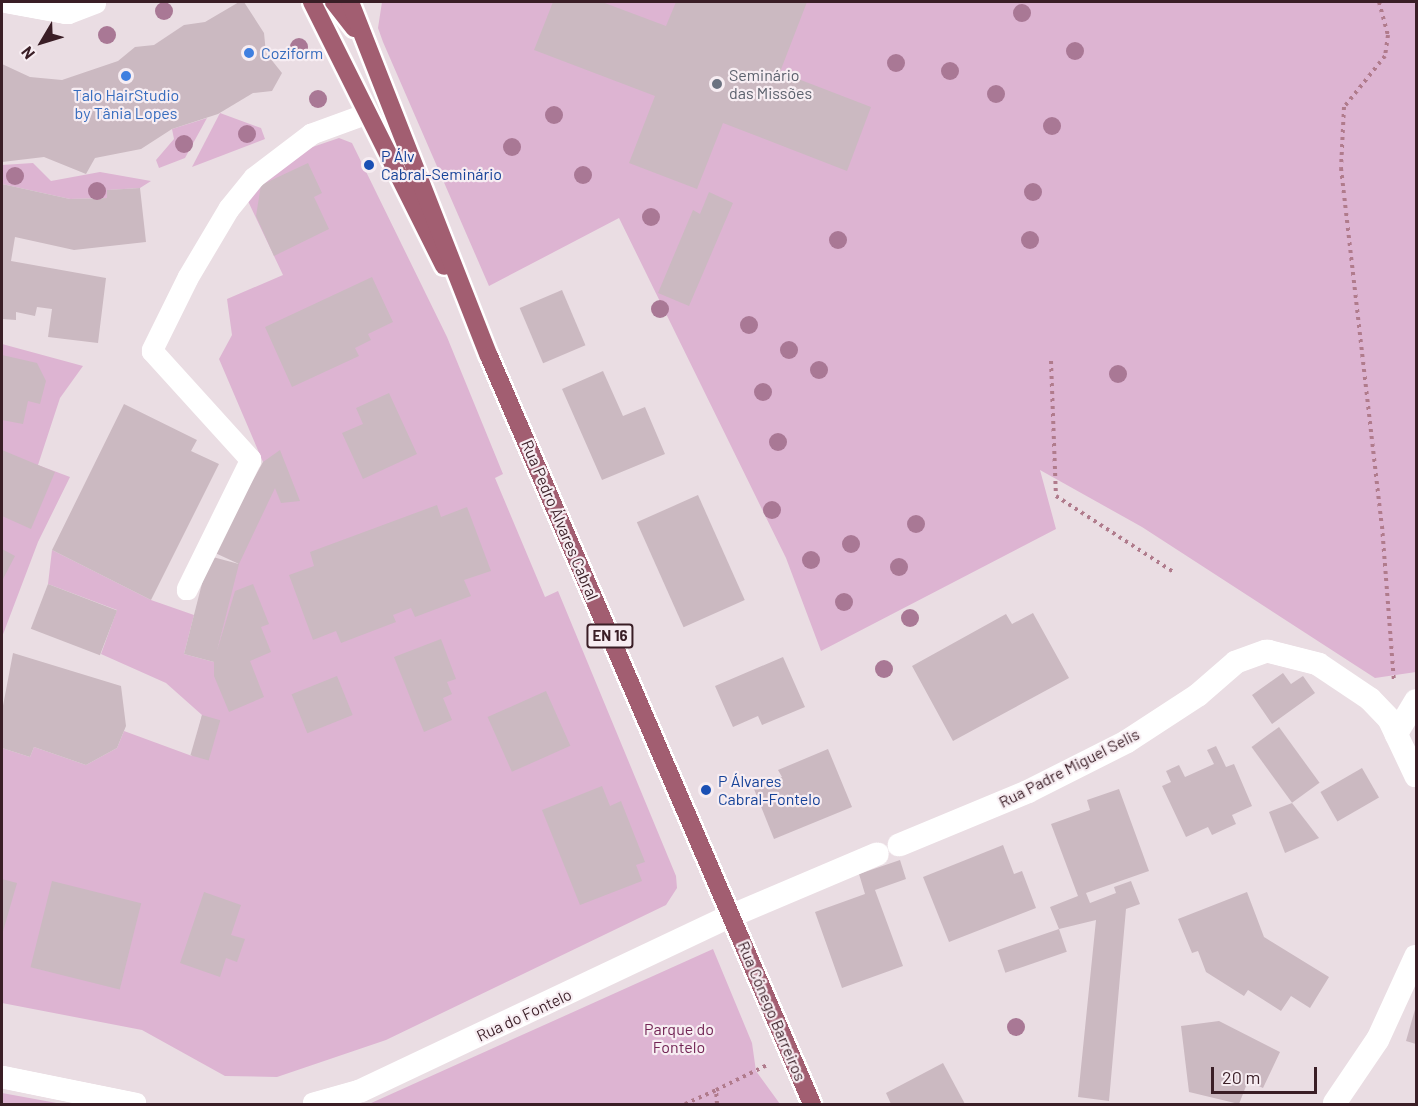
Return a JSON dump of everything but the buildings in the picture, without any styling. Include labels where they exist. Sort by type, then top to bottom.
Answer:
[{"type":"main road","name":"Rua Pedro Álvares Cabral","points":[[312,2],[489,356]]},
{"type":"main road","points":[[334,2],[368,47]]},
{"type":"main road","name":"Rua Pedro Álvares Cabral","points":[[350,2],[489,356],[731,916]]},
{"type":"main road","name":"Rua Cónego Barreiros","points":[[731,916],[812,1104]]},
{"type":"street","points":[[7,2],[67,13],[95,2]]},
{"type":"street","name":"Rua Padre Miguel Selis","points":[[899,845],[1027,792],[1126,742],[1198,694],[1236,662],[1267,651],[1318,664],[1350,682],[1389,719],[1416,776]]},
{"type":"street","points":[[1396,734],[1416,701]]},
{"type":"street","points":[[731,916],[877,854]]},
{"type":"street","name":"Rua do Fontelo","points":[[314,1104],[370,1086],[731,916]]},
{"type":"street","points":[[1334,1104],[1378,1039],[1416,956]]},
{"type":"street","points":[[2,1077],[135,1104]]},
{"type":"lane","points":[[187,590],[251,460],[152,351],[188,278],[229,209],[254,178],[312,134],[367,114]]},
{"type":"path","points":[[1379,2],[1388,35],[1385,56],[1344,107],[1341,168],[1382,526],[1394,687]]},
{"type":"path","points":[[1051,361],[1056,496],[1175,573]]},
{"type":"path","points":[[686,1104],[791,1055]]},
{"type":"path","points":[[716,1090],[717,1104]]},
{"type":"green space","points":[[382,2],[1416,2],[1416,672],[1375,678],[1142,527],[1040,470],[1056,529],[821,651],[786,558],[619,218],[489,286],[383,42],[378,28]]},
{"type":"green space","points":[[220,113],[261,128],[265,139],[192,167]]},
{"type":"green space","points":[[207,118],[185,158],[159,168],[156,160],[174,139],[172,129]]},
{"type":"green space","points":[[339,138],[352,143],[447,337],[503,474],[495,478],[545,597],[558,591],[676,876],[677,888],[666,905],[386,1040],[277,1077],[225,1076],[142,1030],[2,1003],[2,748],[30,757],[34,747],[86,765],[117,748],[124,731],[192,756],[202,715],[166,683],[101,654],[117,610],[48,584],[52,550],[151,600],[194,615],[184,654],[214,662],[263,462],[219,359],[232,335],[227,299],[283,275],[247,199],[295,153]]},
{"type":"green space","points":[[33,163],[51,181],[100,172],[151,181],[140,188],[108,190],[107,198],[70,199],[2,184],[2,165]]},
{"type":"green space","points":[[2,344],[83,366],[60,398],[38,465],[70,477],[38,542],[2,637]]},
{"type":"green space","name":"Parque do Fontelo","points":[[713,949],[752,1043],[756,1071],[780,1104],[369,1104]]},
{"type":"green space","points":[[2,1093],[62,1104],[2,1104]]},
{"type":"place","name":"Coziform","points":[[249,53]]},
{"type":"place","name":"Talo HairStudio by Tânia Lopes","points":[[126,76]]},
{"type":"place","name":"Seminário das Missões","points":[[717,84]]},
{"type":"place","name":"P Álv Cabral-Seminário","points":[[369,165]]},
{"type":"place","name":"P Álvares Cabral-Fontelo","points":[[706,790]]}]
